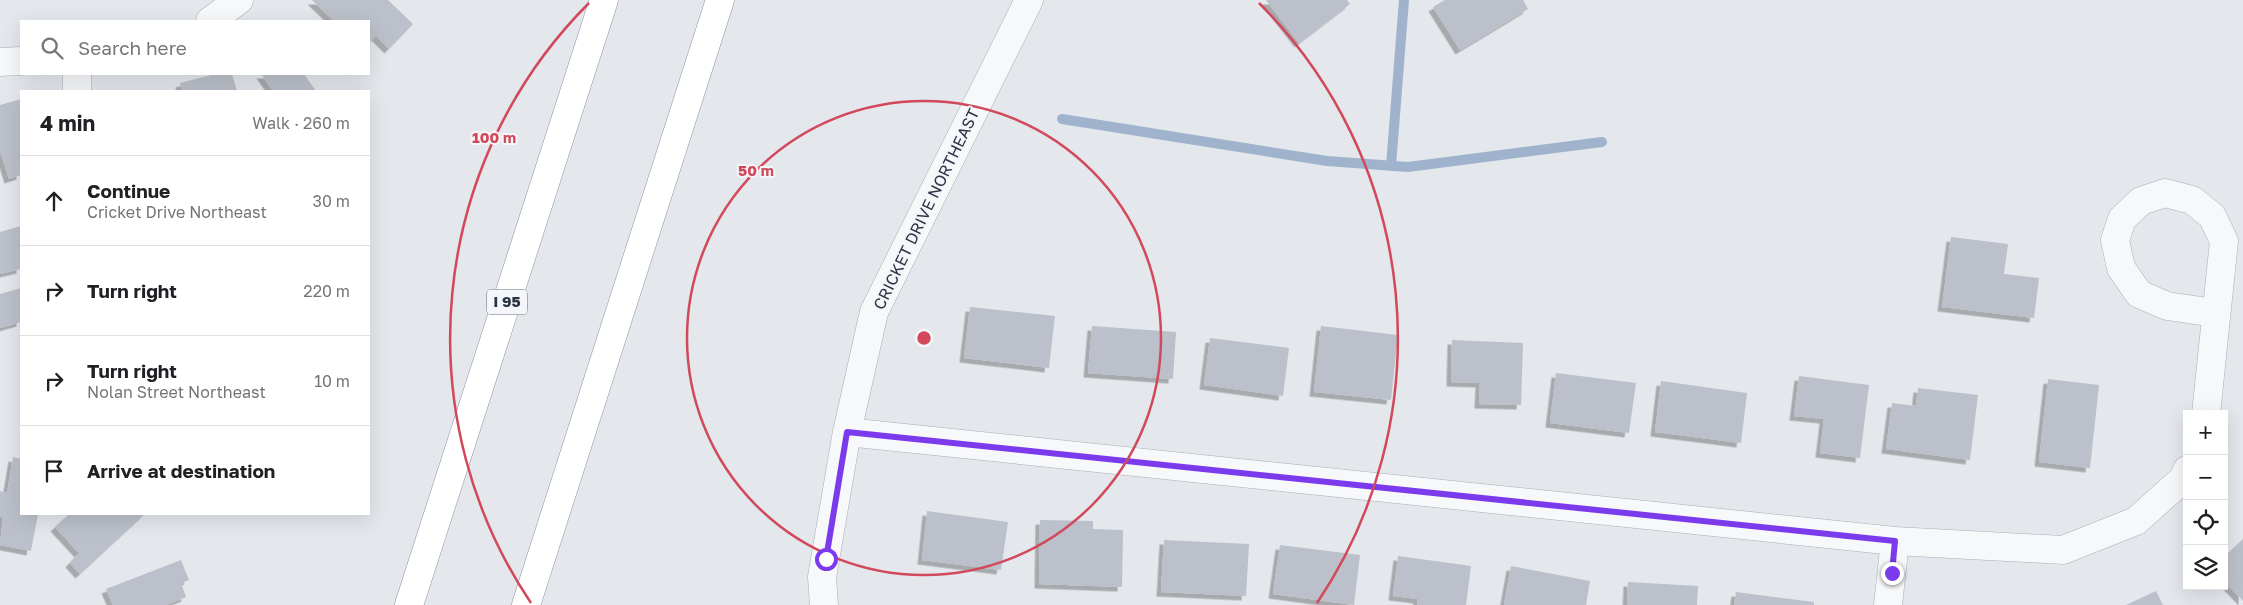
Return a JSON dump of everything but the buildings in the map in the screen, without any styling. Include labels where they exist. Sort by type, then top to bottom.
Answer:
[{"type":"highway","name":"I 95","points":[[410,605],[604,0]]},
{"type":"highway","points":[[526,605],[720,0]]},
{"type":"street","points":[[211,20],[239,0]]},
{"type":"street","name":"CRICKET DRIVE NORTHEAST","points":[[824,605],[822,577],[847,432],[874,312],[1028,0]]},
{"type":"street","points":[[0,62],[20,61]]},
{"type":"street","points":[[77,75],[78,90]]},
{"type":"street","points":[[2206,410],[2224,241],[2212,216],[2192,200],[2165,193],[2140,202],[2122,219],[2115,240],[2121,268],[2125,274],[2139,294],[2167,306],[2215,313]]},
{"type":"street","points":[[847,432],[1895,541],[2062,550],[2136,521],[2183,479]]},
{"type":"street","points":[[1888,605],[1895,541]]},
{"type":"waterway","points":[[1391,166],[1404,0]]},
{"type":"waterway","points":[[1062,119],[1327,161],[1408,167],[1602,142]]},
{"type":"route","points":[[826,559],[847,432],[1895,541],[1892,573]]}]
